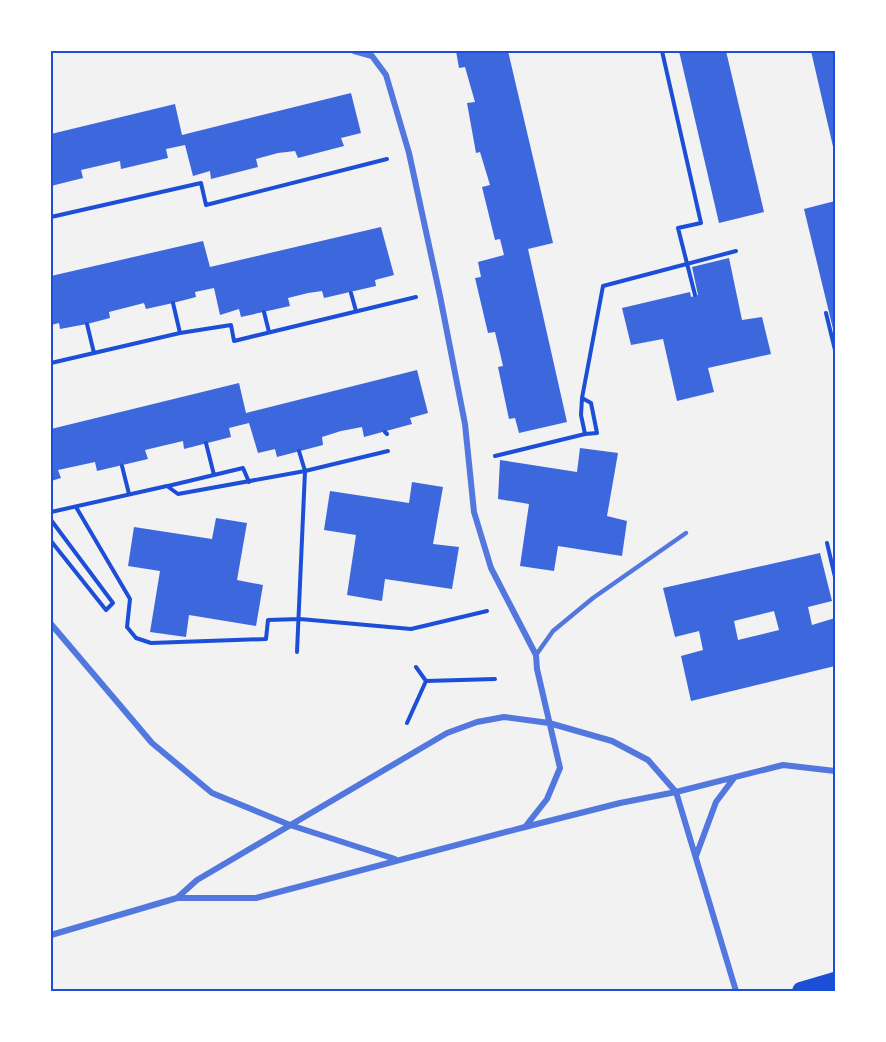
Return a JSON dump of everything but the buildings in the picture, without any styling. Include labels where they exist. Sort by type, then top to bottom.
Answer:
[{"type":"highway","points":[[801,991],[835,981]]},
{"type":"street","points":[[354,51],[372,56],[386,75],[409,153],[442,308],[465,424],[474,513],[491,567],[536,655],[537,669],[560,768],[547,799],[525,827]]},
{"type":"street","points":[[51,624],[152,743],[212,793],[290,825],[396,859]]},
{"type":"street","points":[[177,898],[197,880],[447,733],[477,722],[504,717],[549,723],[612,741],[648,760],[676,792],[736,991]]},
{"type":"street","points":[[51,935],[177,898],[256,897],[396,859],[783,765],[835,771]]},
{"type":"street","points":[[696,857],[716,802],[734,778]]},
{"type":"lane","points":[[536,655],[554,631],[593,598],[686,533]]},
{"type":"path","points":[[662,51],[701,222],[678,228],[694,296]]},
{"type":"path","points":[[51,217],[201,183],[206,205],[390,158]]},
{"type":"path","points":[[585,434],[581,415],[582,398],[603,286],[736,251]]},
{"type":"path","points":[[351,292],[356,311]]},
{"type":"path","points":[[51,363],[180,333],[231,325],[234,341],[420,296]]},
{"type":"path","points":[[173,303],[180,333]]},
{"type":"path","points":[[264,312],[269,332]]},
{"type":"path","points":[[826,313],[835,350]]},
{"type":"path","points":[[87,324],[94,353]]},
{"type":"path","points":[[495,456],[597,433],[591,403],[582,398]]},
{"type":"path","points":[[206,443],[214,475]]},
{"type":"path","points":[[297,652],[305,471],[300,451]]},
{"type":"path","points":[[167,486],[178,494],[305,471],[388,451]]},
{"type":"path","points":[[122,466],[129,494]]},
{"type":"path","points":[[51,512],[243,468],[249,482]]},
{"type":"path","points":[[76,507],[130,598],[127,627],[136,638],[151,643],[266,639],[268,620],[300,619],[411,628],[488,610]]},
{"type":"path","points":[[51,520],[113,603],[106,610],[51,542]]},
{"type":"path","points":[[826,543],[835,577]]},
{"type":"path","points":[[416,667],[426,681]]},
{"type":"path","points":[[426,681],[495,679]]},
{"type":"path","points":[[407,723],[426,681]]}]
